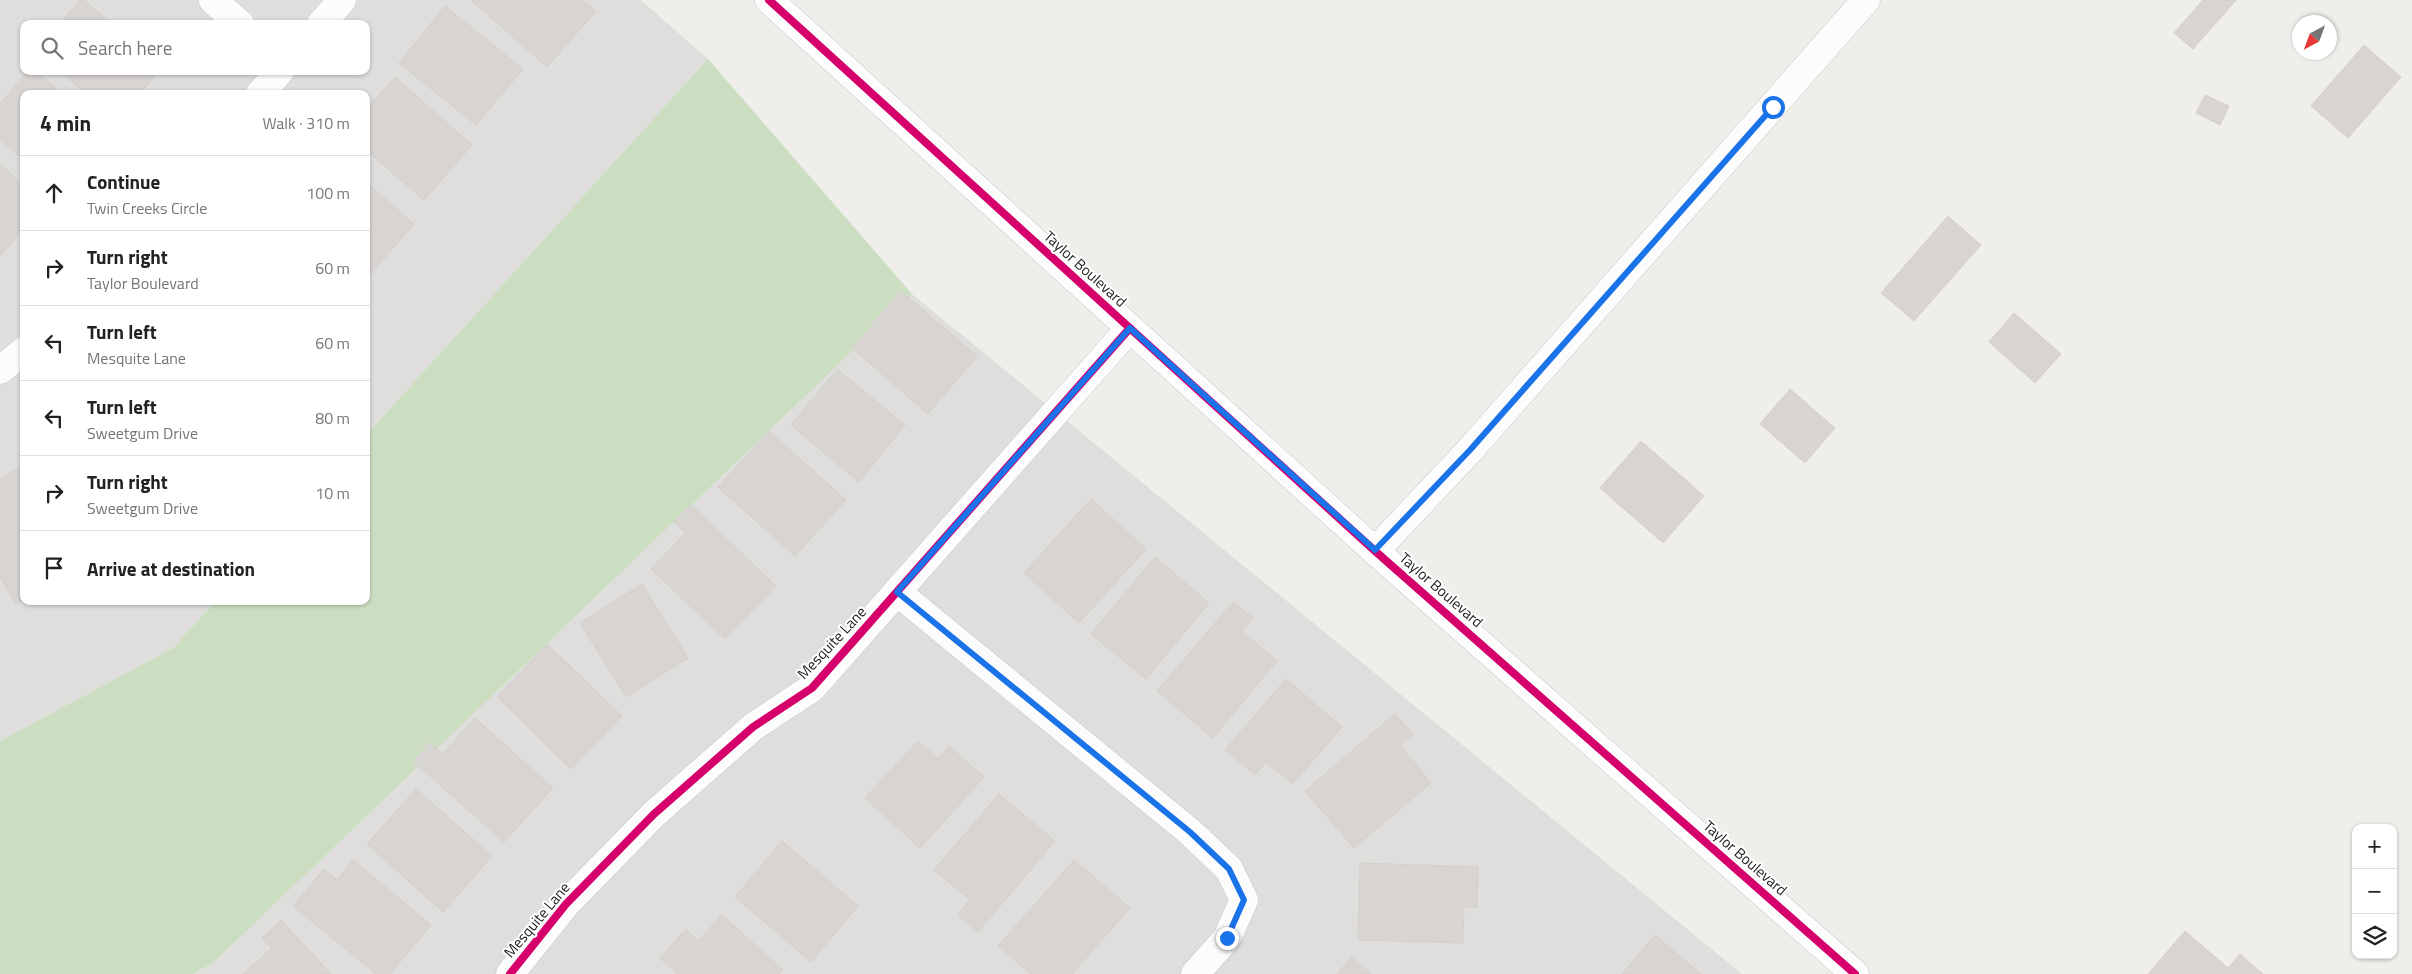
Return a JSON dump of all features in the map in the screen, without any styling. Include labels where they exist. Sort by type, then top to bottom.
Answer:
[{"type":"street","points":[[212,0],[235,20]]},
{"type":"street","points":[[324,20],[342,0]]},
{"type":"street","name":"Taylor Boulevard","points":[[770,0],[1375,550],[1855,974]]},
{"type":"street","points":[[1375,550],[1470,450],[1866,0]]},
{"type":"street","points":[[263,90],[277,75]]},
{"type":"street","name":"Mesquite Lane","points":[[510,974],[566,904],[654,814],[753,727],[812,688],[1130,328]]},
{"type":"street","points":[[0,370],[20,354]]},
{"type":"street","points":[[897,592],[1190,832],[1229,869],[1244,900],[1227,938],[1196,974]]},
{"type":"shaded area","points":[[0,0],[641,0],[708,59],[370,431],[370,90],[20,90],[20,605],[212,605],[173,648],[0,741]]},
{"type":"shaded area","points":[[912,294],[1742,974],[193,974],[214,962]]},
{"type":"green space","points":[[708,59],[912,294],[214,962],[193,974],[0,974],[0,741],[173,648],[212,605],[370,605],[370,431]]},
{"type":"building","points":[[80,0],[84,0],[107,20],[63,20]]},
{"type":"building","points":[[471,0],[583,0],[596,11],[547,67]]},
{"type":"building","points":[[2203,0],[2236,0],[2193,49],[2174,33]]},
{"type":"building","points":[[445,6],[523,69],[476,125],[399,63]]},
{"type":"building","points":[[2364,45],[2401,77],[2348,138],[2311,106]]},
{"type":"building","points":[[25,75],[41,75],[58,90],[20,90],[20,156],[0,139],[0,104]]},
{"type":"building","points":[[65,75],[156,75],[143,90],[81,90]]},
{"type":"building","points":[[395,77],[472,145],[424,200],[370,153],[370,105]]},
{"type":"building","points":[[2205,95],[2229,106],[2220,125],[2196,113]]},
{"type":"building","points":[[0,164],[20,182],[20,234],[0,256]]},
{"type":"building","points":[[370,186],[414,224],[370,275]]},
{"type":"building","points":[[1948,216],[1981,245],[1914,321],[1881,293]]},
{"type":"building","points":[[901,291],[977,356],[928,414],[852,348]]},
{"type":"building","points":[[2014,313],[2061,354],[2035,383],[1989,342]]},
{"type":"building","points":[[837,369],[905,425],[859,482],[791,425]]},
{"type":"building","points":[[1790,389],[1835,428],[1805,463],[1760,424]]},
{"type":"building","points":[[769,431],[846,500],[795,556],[718,487]]},
{"type":"building","points":[[1641,441],[1704,496],[1663,543],[1600,488]]},
{"type":"building","points":[[18,468],[20,471],[20,602],[16,604],[0,578],[0,480]]},
{"type":"building","points":[[1091,499],[1146,549],[1079,623],[1024,573]]},
{"type":"building","points":[[691,505],[776,586],[725,639],[651,569],[685,533],[674,522]]},
{"type":"building","points":[[1155,557],[1209,603],[1146,679],[1091,634]]},
{"type":"building","points":[[642,584],[688,658],[626,697],[580,623]]},
{"type":"building","points":[[1233,602],[1253,618],[1242,631],[1277,661],[1213,738],[1157,691]]},
{"type":"building","points":[[547,644],[622,716],[571,769],[497,697]]},
{"type":"building","points":[[1286,679],[1342,727],[1293,784],[1266,762],[1255,775],[1225,750]]},
{"type":"building","points":[[1395,714],[1413,734],[1400,745],[1431,783],[1354,848],[1305,791]]},
{"type":"building","points":[[475,718],[553,788],[504,842],[413,761],[430,742],[443,754]]},
{"type":"building","points":[[918,741],[938,759],[949,746],[984,777],[920,848],[865,798]]},
{"type":"building","points":[[416,789],[492,856],[443,912],[367,844]]},
{"type":"building","points":[[999,794],[1055,841],[978,932],[958,915],[970,900],[934,870]]},
{"type":"building","points":[[782,841],[858,906],[811,962],[735,897]]},
{"type":"building","points":[[353,860],[431,925],[390,974],[376,974],[293,906],[324,869],[337,880]]},
{"type":"building","points":[[1074,860],[1130,908],[1072,974],[1031,974],[998,946]]},
{"type":"building","points":[[1360,863],[1478,867],[1477,907],[1464,907],[1463,943],[1358,940]]},
{"type":"building","points":[[722,915],[783,970],[779,974],[677,974],[660,958],[686,929],[698,941]]},
{"type":"building","points":[[281,920],[331,974],[243,974],[272,948],[262,938]]},
{"type":"building","points":[[2185,931],[2228,968],[2240,954],[2263,974],[2148,974]]},
{"type":"building","points":[[1655,935],[1701,974],[1622,974]]},
{"type":"building","points":[[1352,957],[1371,974],[1337,974]]},
{"type":"cycle path","points":[[769,0],[1375,551],[1855,974]]},
{"type":"cycle path","points":[[510,974],[566,904],[654,814],[753,727],[812,688],[1130,328]]},
{"type":"route","points":[[1227,938],[1244,900],[1229,869],[1190,832],[897,592],[1130,328],[1375,550],[1470,450],[1773,107]]}]
